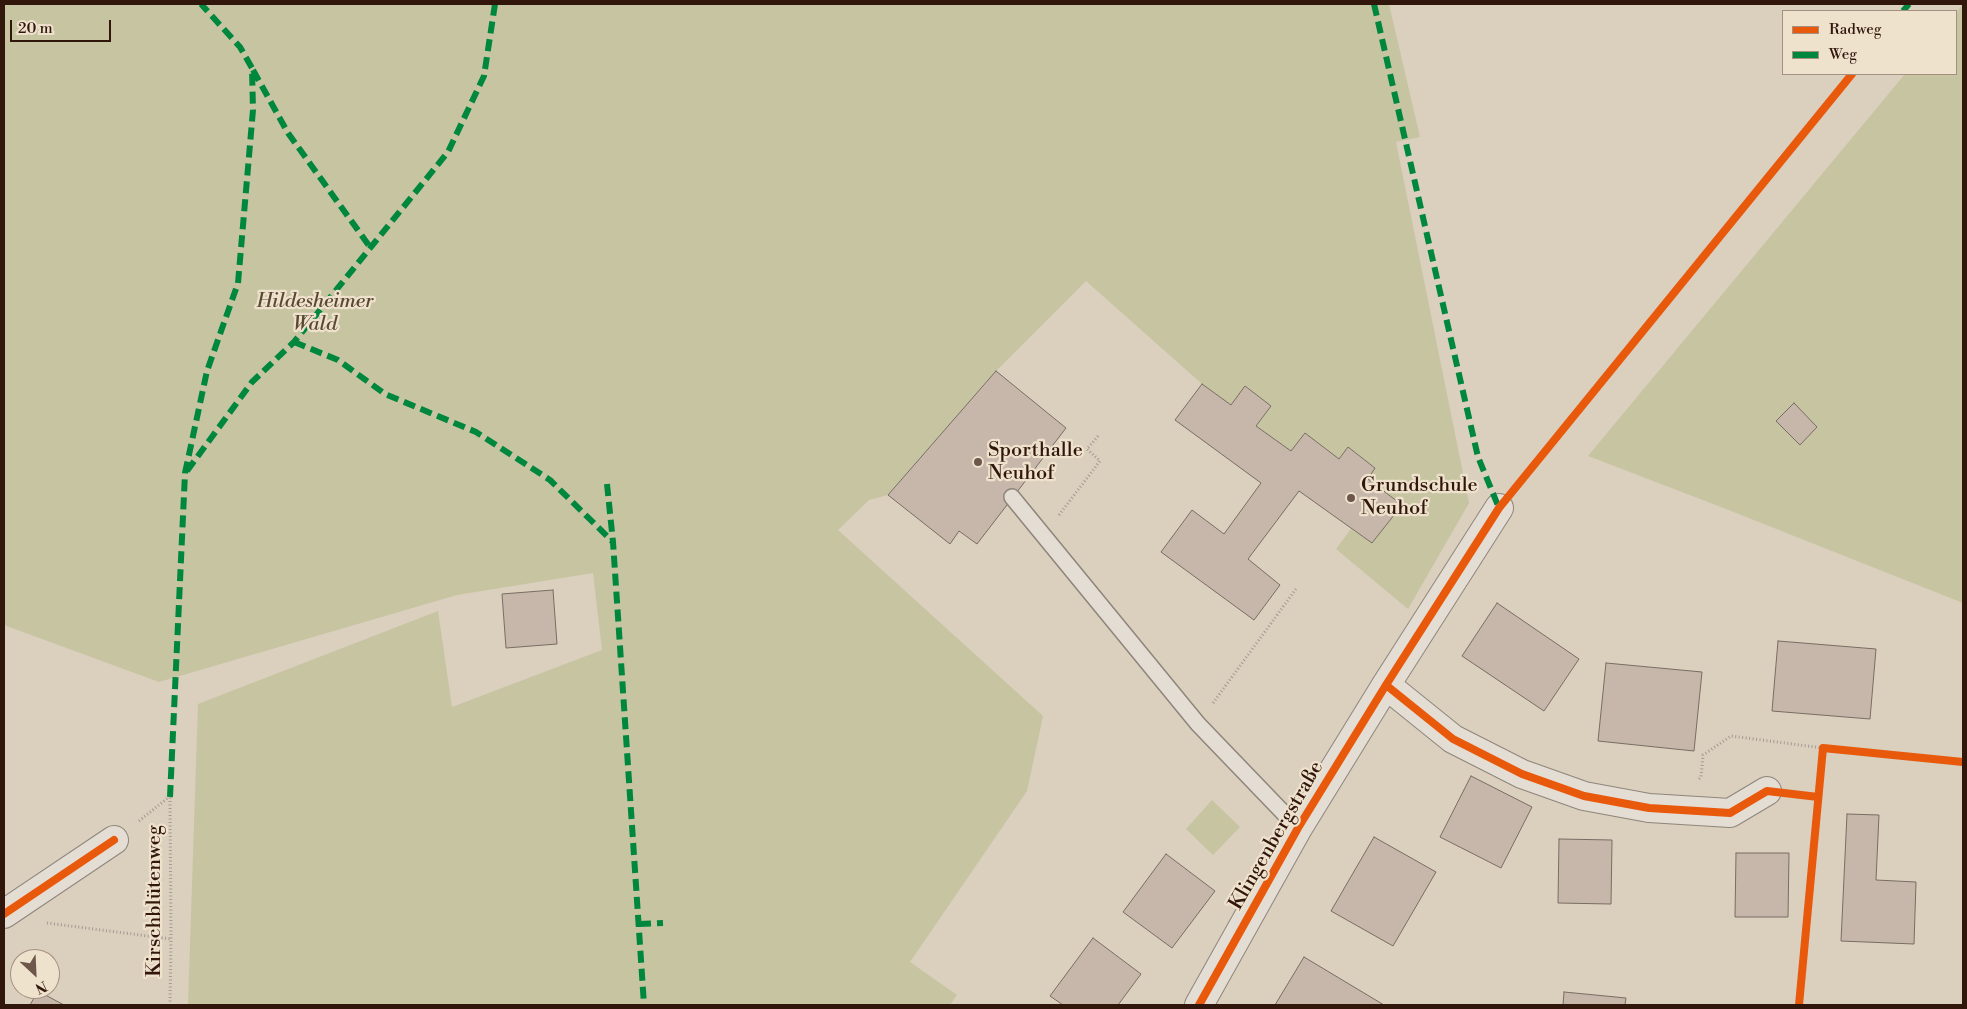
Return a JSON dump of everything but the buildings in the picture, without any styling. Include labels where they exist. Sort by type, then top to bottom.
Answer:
[{"type":"street","name":"Klingenbergstraße","points":[[1199,1005],[1298,828],[1386,685],[1500,508]]},
{"type":"street","points":[[1386,685],[1453,739],[1522,774],[1584,796],[1649,808],[1730,813],[1767,791]]},
{"type":"street","points":[[4,914],[114,840]]},
{"type":"lane","points":[[1012,497],[1198,724],[1298,828]]},
{"type":"path","points":[[1044,535],[1100,461],[1087,448],[1099,434]]},
{"type":"path","points":[[1198,724],[1296,589]]},
{"type":"path","points":[[1694,782],[1701,777],[1703,755],[1731,736],[1823,748]]},
{"type":"path","points":[[42,923],[171,939]]},
{"type":"green space","name":"Hildesheimer Wald","points":[[4,4],[1389,4],[1420,137],[1396,142],[1469,503],[1408,609],[1336,549],[1351,529],[1372,543],[1402,505],[1368,479],[1375,467],[1348,447],[1339,459],[1305,433],[1291,451],[1256,426],[1271,406],[1245,387],[1231,405],[1202,384],[1086,281],[996,371],[888,495],[869,500],[838,530],[1043,716],[1027,791],[910,962],[957,995],[950,1005],[188,1005],[198,704],[438,611],[452,707],[602,650],[593,573],[457,595],[159,682],[4,625]]},
{"type":"green space","points":[[1963,4],[1963,603],[1588,456],[1904,75],[1957,75],[1957,12]]},
{"type":"green space","points":[[1212,800],[1240,827],[1213,855],[1186,829]]},
{"type":"marked path","points":[[170,797],[185,473],[207,371],[238,283],[253,110],[252,68],[240,47],[201,4]]},
{"type":"marked path","points":[[187,471],[252,382],[294,342],[448,152],[484,76],[495,4]]},
{"type":"marked path","points":[[1374,4],[1478,457],[1499,508],[1501,507]]},
{"type":"marked path","points":[[1904,10],[1909,4]]},
{"type":"marked path","points":[[253,70],[288,133],[370,247]]},
{"type":"marked path","points":[[294,342],[338,360],[385,394],[476,432],[550,480],[613,542]]},
{"type":"marked path","points":[[607,484],[613,542],[644,1005]]},
{"type":"marked path","points":[[639,924],[663,923]]},
{"type":"cycle path","points":[[1199,1005],[1298,828],[1386,685],[1499,508],[1851,75]]},
{"type":"cycle path","points":[[1386,685],[1453,739],[1522,774],[1584,796],[1649,808],[1730,813],[1767,791],[1818,797]]},
{"type":"cycle path","points":[[1799,1005],[1823,748],[1963,762]]},
{"type":"cycle path","points":[[4,914],[114,840]]},
{"type":"place","name":"Sporthalle Neuhof","points":[[978,462]]},
{"type":"place","name":"Grundschule Neuhof","points":[[1351,498]]}]
